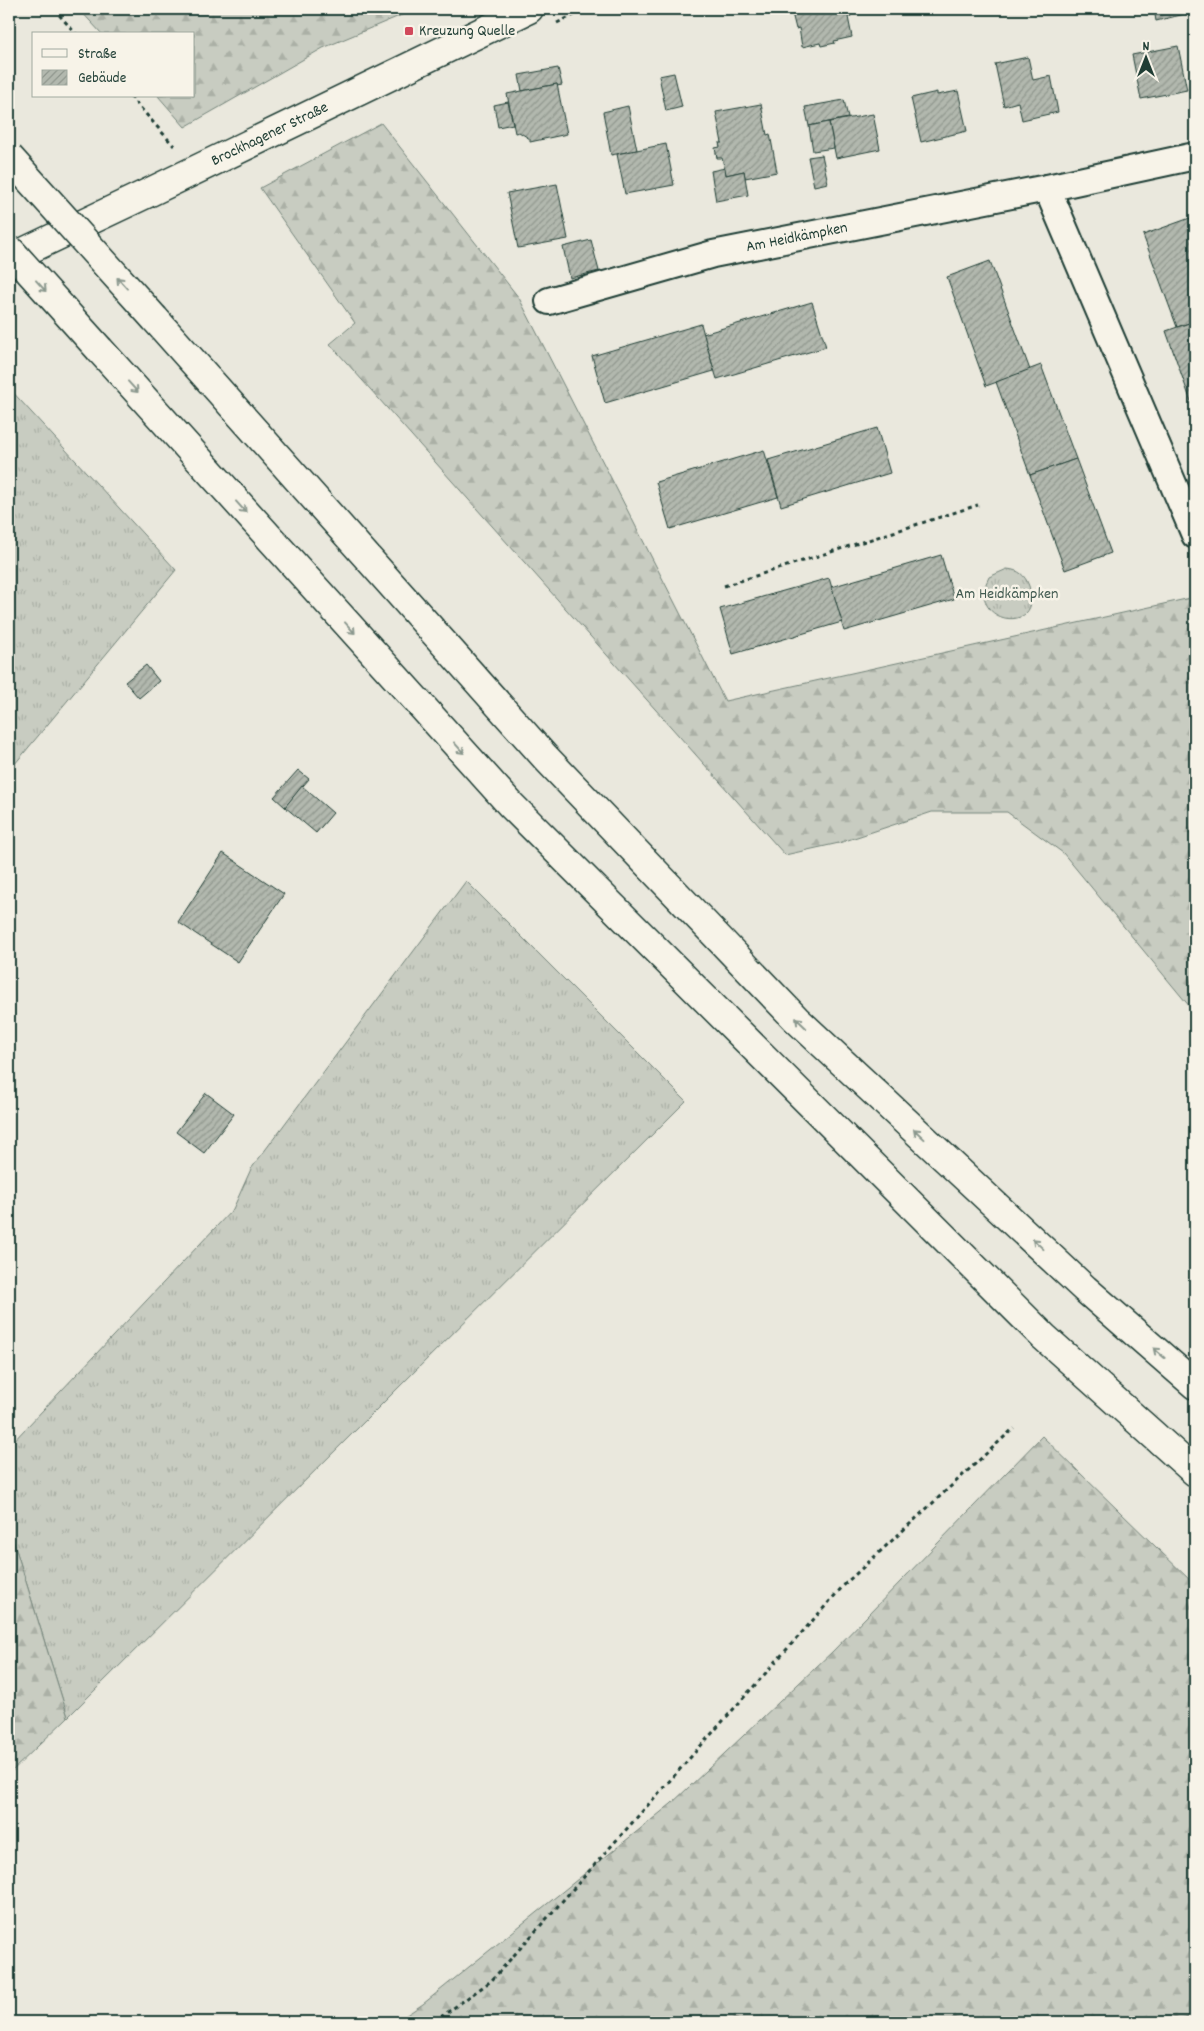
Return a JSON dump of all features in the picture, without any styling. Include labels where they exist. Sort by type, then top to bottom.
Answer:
[{"type":"main road","name":"Brockhagener Straße","points":[[9,259],[529,9]]},
{"type":"main road","points":[[9,158],[545,757],[796,1019],[1085,1289],[1195,1386]]},
{"type":"main road","points":[[9,250],[511,805],[1044,1337],[1195,1472]]},
{"type":"street","name":"Am Heidkämpken","points":[[549,301],[713,254],[1047,188],[1195,156]]},
{"type":"street","points":[[1047,188],[1195,535]]},
{"type":"path","points":[[54,9],[74,32]]},
{"type":"path","points":[[132,98],[174,147]]},
{"type":"path","points":[[724,586],[978,505]]},
{"type":"path","points":[[434,2022],[491,1980],[846,1583],[1014,1428]]},
{"type":"green space","points":[[79,9],[416,9],[323,48],[185,127],[160,98],[195,98],[195,32],[100,32]]},
{"type":"green space","points":[[381,123],[519,298],[725,701],[1195,597],[1195,1013],[1063,853],[1007,812],[932,812],[839,843],[785,855],[330,344],[355,323],[260,188]]},
{"type":"green space","points":[[9,388],[176,570],[9,771]]},
{"type":"green space","name":"Am Heidkämpken","points":[[1007,569],[1021,574],[1029,586],[1031,602],[1026,613],[1017,618],[1006,618],[995,614],[987,605],[984,593],[989,577]]},
{"type":"green space","points":[[466,881],[686,1101],[68,1717],[9,1527],[9,1446],[233,1209],[251,1169]]},
{"type":"green space","points":[[1042,1436],[1195,1585],[1195,2014],[1176,2022],[396,2022],[423,2004],[671,1804],[833,1651]]},
{"type":"green space","points":[[9,1527],[68,1717],[9,1774]]},
{"type":"building","points":[[791,9],[850,9],[851,16],[848,17],[852,37],[821,46],[820,43],[802,47],[799,28],[796,29]]},
{"type":"building","points":[[1154,9],[1188,9],[1189,13],[1156,21]]},
{"type":"building","points":[[1178,46],[1187,90],[1141,99],[1132,55]]},
{"type":"building","points":[[1028,57],[1033,80],[1051,76],[1058,112],[1022,120],[1018,102],[1004,106],[995,64]]},
{"type":"building","points":[[558,68],[562,85],[557,86],[557,84],[522,91],[519,75]]},
{"type":"building","points":[[674,73],[682,107],[666,111],[659,76]]},
{"type":"building","points":[[557,84],[567,134],[530,142],[530,139],[519,132],[515,133],[507,94]]},
{"type":"building","points":[[958,91],[967,131],[921,142],[911,98],[937,92],[937,95]]},
{"type":"building","points":[[844,100],[848,118],[809,126],[805,107]]},
{"type":"building","points":[[508,102],[513,124],[498,127],[494,105]]},
{"type":"building","points":[[761,104],[767,135],[770,134],[777,172],[745,178],[744,171],[726,175],[722,158],[717,158],[715,148],[720,147],[719,143],[722,143],[716,112]]},
{"type":"building","points":[[628,106],[637,150],[611,155],[603,112]]},
{"type":"building","points":[[873,114],[880,149],[836,158],[829,122]]},
{"type":"building","points":[[829,122],[834,148],[813,151],[809,126]]},
{"type":"building","points":[[666,144],[674,185],[625,194],[617,154]]},
{"type":"building","points":[[822,155],[828,183],[814,186],[808,157]]},
{"type":"building","points":[[725,168],[726,175],[744,171],[748,195],[716,201],[711,171]]},
{"type":"building","points":[[557,184],[568,239],[518,248],[507,193]]},
{"type":"building","points":[[1190,218],[1195,234],[1195,321],[1177,327],[1143,235]]},
{"type":"building","points":[[591,240],[599,271],[570,278],[563,247]]},
{"type":"building","points":[[990,261],[1030,370],[986,386],[947,277]]},
{"type":"building","points":[[812,302],[826,347],[717,379],[703,334]]},
{"type":"building","points":[[1195,321],[1195,413],[1166,331]]},
{"type":"building","points":[[701,324],[714,371],[605,403],[592,356]]},
{"type":"building","points":[[1041,365],[1076,459],[1030,475],[996,382]]},
{"type":"building","points":[[877,428],[890,473],[781,506],[768,460]]},
{"type":"building","points":[[764,450],[778,497],[670,529],[656,482]]},
{"type":"building","points":[[1076,459],[1111,553],[1065,570],[1030,475]]},
{"type":"building","points":[[941,555],[954,599],[844,631],[831,587]]},
{"type":"building","points":[[829,578],[842,622],[733,654],[720,609]]},
{"type":"building","points":[[146,665],[159,681],[139,698],[125,682]]},
{"type":"building","points":[[298,770],[309,779],[285,807],[274,797]]},
{"type":"building","points":[[302,786],[333,813],[316,833],[285,807]]},
{"type":"building","points":[[223,853],[284,894],[238,962],[178,922]]},
{"type":"building","points":[[206,1093],[234,1114],[204,1153],[176,1132]]},
{"type":"place","name":"Kreuzung Quelle","points":[[409,31]]}]
